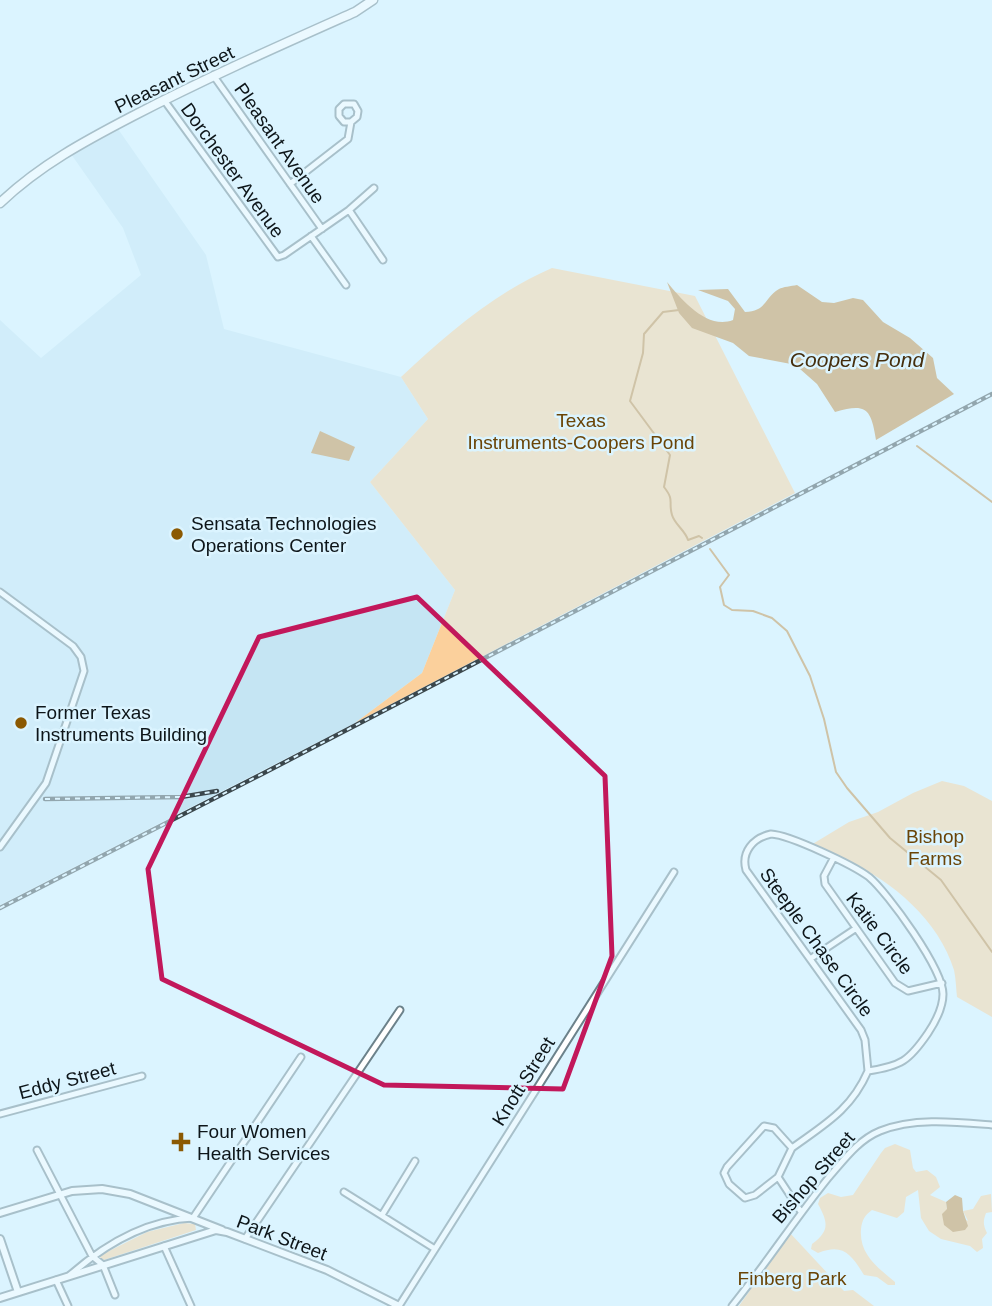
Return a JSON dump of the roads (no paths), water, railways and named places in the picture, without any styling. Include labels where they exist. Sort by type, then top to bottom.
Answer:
[{"type":"highway","name":"Pleasant Street","points":[[0,203],[55,158],[213,75],[355,12],[373,0]]},
{"type":"main road","points":[[0,1213],[89,1188],[115,1190],[227,1232]]},
{"type":"main road","points":[[195,1219],[201,1227],[198,1234]]},
{"type":"main road","name":"Park Street","points":[[0,1298],[214,1230],[227,1232],[327,1270],[399,1306]]},
{"type":"main road","points":[[0,1239],[18,1292]]},
{"type":"street","name":"Pleasant Avenue","points":[[213,75],[322,229]]},
{"type":"street","name":"Dorchester Avenue","points":[[164,100],[279,257],[311,236]]},
{"type":"street","points":[[290,184],[348,139],[351,122]]},
{"type":"street","points":[[346,285],[311,236],[349,210],[374,188]]},
{"type":"street","points":[[349,210],[383,260]]},
{"type":"street","points":[[0,592],[73,646],[81,657],[84,671],[46,784],[0,847]]},
{"type":"street","name":"Steeple Chase Circle","points":[[868,1071],[865,1040],[861,1030],[749,876],[744,863],[753,842],[771,834],[790,839],[856,869],[876,884],[933,963],[942,983]]},
{"type":"street","name":"Katie Circle","points":[[833,859],[824,880],[855,929],[902,989],[916,991],[942,983]]},
{"type":"street","name":"Knott Street","points":[[399,1306],[674,872]]},
{"type":"street","points":[[810,959],[855,929]]},
{"type":"street","points":[[792,1148],[774,1128],[764,1126],[727,1167],[725,1179],[745,1198],[755,1195],[778,1177],[792,1148],[855,1098],[868,1071],[898,1066],[916,1051],[935,1022],[940,1009],[942,983]]},
{"type":"street","points":[[245,1239],[400,1010]]},
{"type":"street","points":[[195,1219],[301,1057]]},
{"type":"street","name":"Eddy Street","points":[[0,1114],[142,1076]]},
{"type":"street","name":"Bishop Street","points":[[732,1306],[801,1212],[852,1150],[880,1131],[909,1124],[952,1122],[992,1125]]},
{"type":"street","points":[[37,1150],[92,1256],[103,1265],[114,1295]]},
{"type":"street","points":[[382,1215],[415,1161]]},
{"type":"street","points":[[778,1177],[801,1212]]},
{"type":"street","points":[[338,1200],[345,1190],[435,1249]]},
{"type":"street","name":"Park Street","points":[[69,1276],[92,1256],[142,1230],[195,1219]]},
{"type":"street","points":[[164,1246],[191,1306]]},
{"type":"street","points":[[56,1280],[68,1306]]},
{"type":"water","name":"Coopers Pond","points":[[667,282],[696,312],[714,321],[723,322],[733,320],[735,309],[728,301],[698,290],[728,289],[745,312],[761,307],[779,289],[797,285],[822,302],[834,303],[853,298],[863,300],[883,322],[910,338],[933,358],[937,378],[954,394],[876,440],[872,421],[865,411],[854,408],[835,412],[817,384],[800,369],[791,364],[749,356],[733,343],[692,328],[679,313]]},
{"type":"water","points":[[320,431],[355,447],[349,461],[311,453]]},
{"type":"water","points":[[955,1195],[962,1198],[968,1226],[965,1230],[953,1232],[944,1225],[942,1214],[947,1209],[946,1202]]},
{"type":"waterway","points":[[679,310],[663,312],[644,334],[643,353],[630,401],[670,455],[664,487],[670,498],[673,519],[688,540],[699,536],[702,538]]},
{"type":"waterway","points":[[917,446],[992,502]]},
{"type":"waterway","points":[[710,549],[729,575],[720,587],[724,605],[732,610],[753,611],[772,618],[787,631],[810,676],[824,719],[836,772],[847,788],[890,838],[941,880],[992,952]]},
{"type":"railway","points":[[0,908],[992,394]]},
{"type":"railway","points":[[45,799],[181,797],[217,791]]},
{"type":"place","name":"Sensata Technologies Operations Center","points":[[177,534]]},
{"type":"place","name":"Former Texas Instruments Building","points":[[21,723]]},
{"type":"place","name":"Four Women Health Services","points":[[181,1142]]},
{"type":"park label","name":"Texas Instruments-Coopers Pond","points":[[581,431]]},
{"type":"park label","name":"Bishop Farms","points":[[935,847]]},
{"type":"park label","name":"Finberg Park","points":[[792,1278]]}]
